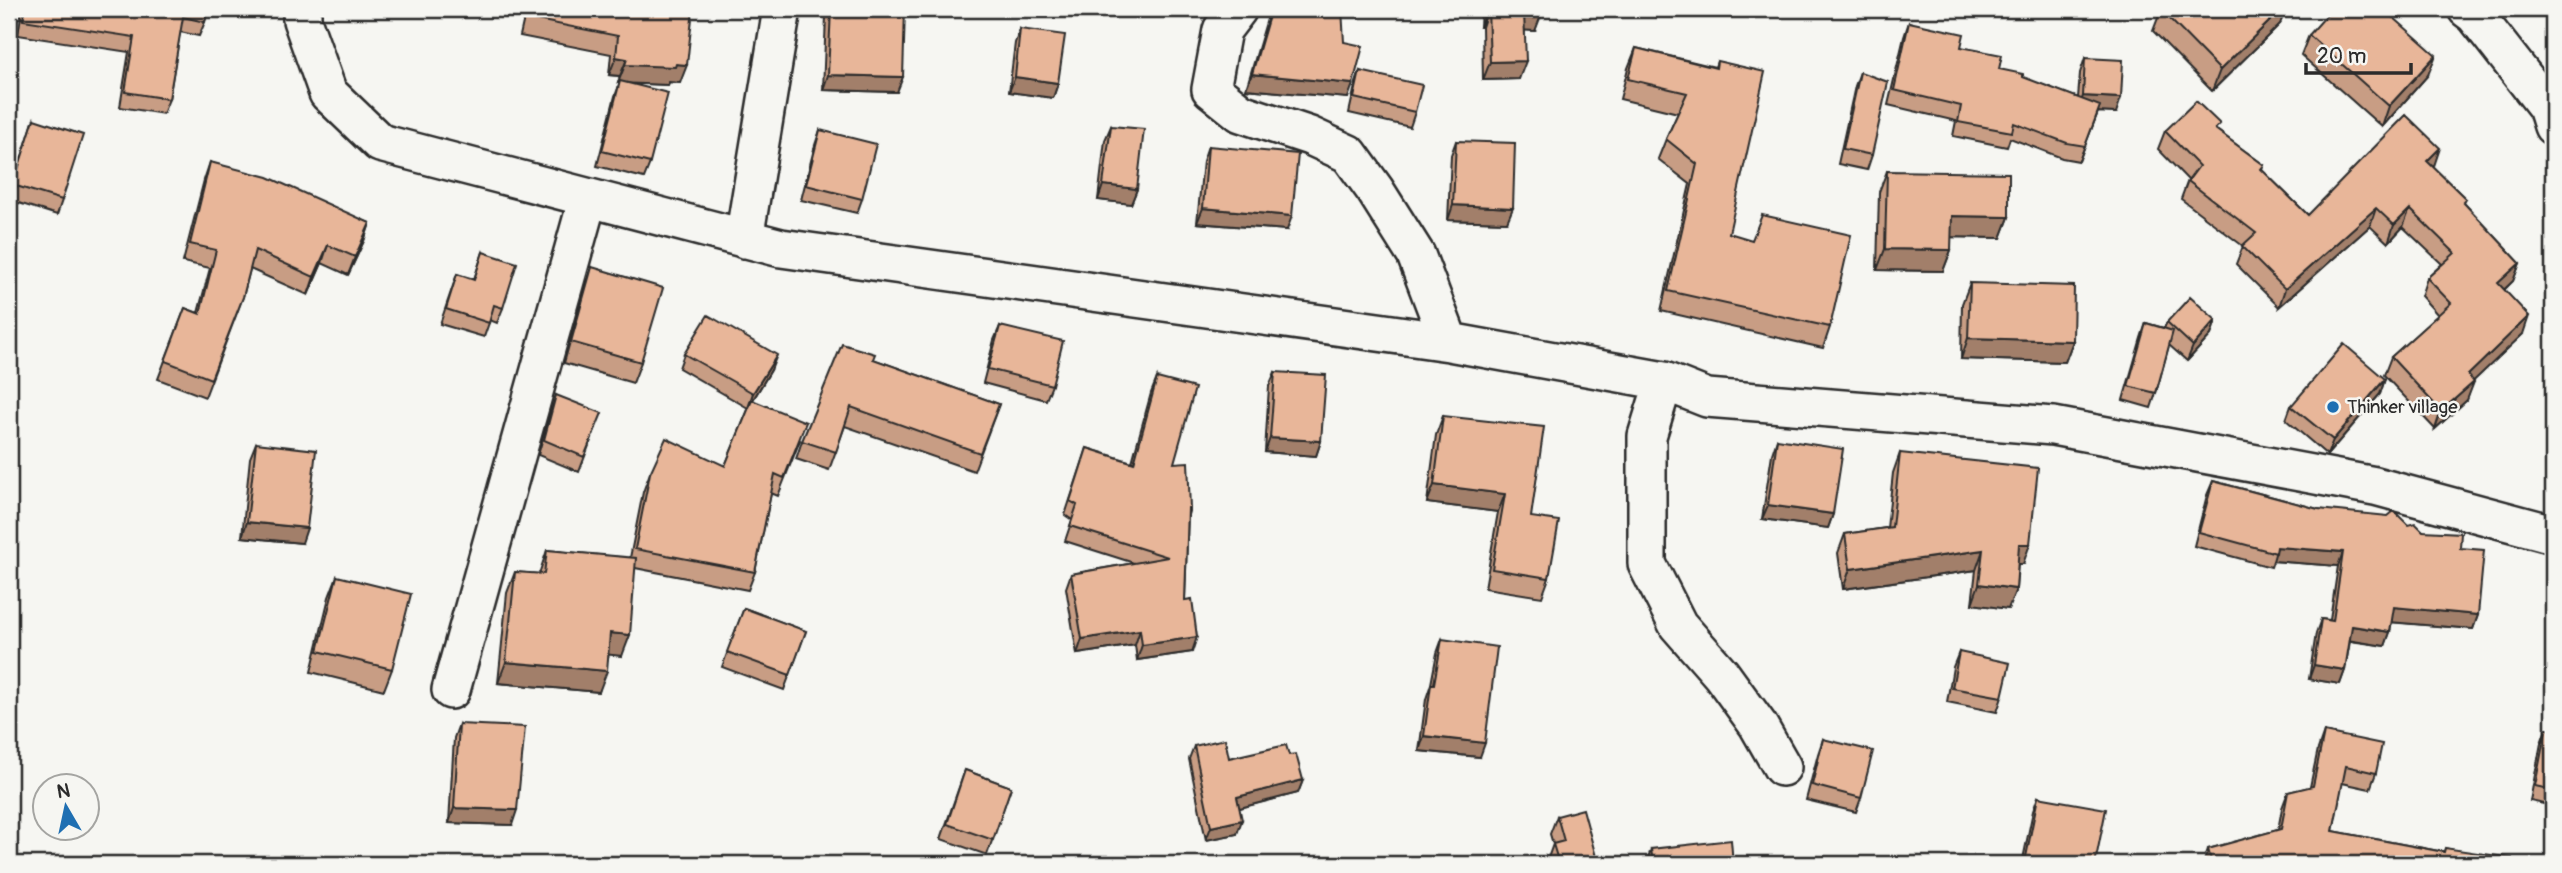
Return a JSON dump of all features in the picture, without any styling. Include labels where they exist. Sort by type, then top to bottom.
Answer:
[{"type":"street","points":[[302,9],[302,20],[328,93],[380,143],[781,248],[1449,342],[1664,381],[1707,398],[2053,426],[2375,486],[2553,534]]},
{"type":"street","points":[[744,239],[782,9]]},
{"type":"street","points":[[1238,9],[1222,30],[1211,89],[1241,113],[1310,136],[1349,154],[1416,255],[1449,342]]},
{"type":"street","points":[[2467,9],[2475,15],[2547,107],[2553,126]]},
{"type":"street","points":[[451,690],[588,198]]},
{"type":"street","points":[[1664,381],[1647,436],[1647,564],[1678,625],[1736,694],[1782,767]]},
{"type":"building","points":[[25,9],[208,9],[205,22],[183,17],[169,99],[125,92],[134,37],[23,20]]},
{"type":"building","points":[[529,9],[693,9],[687,65],[625,65],[627,59],[616,57],[618,36],[527,18]]},
{"type":"building","points":[[831,9],[905,9],[903,77],[828,75]]},
{"type":"building","points":[[1271,9],[1342,9],[1344,42],[1363,46],[1353,84],[1252,74]]},
{"type":"building","points":[[1488,9],[1542,9],[1542,13],[1524,12],[1526,61],[1490,62]]},
{"type":"building","points":[[2162,9],[2282,9],[2220,70]]},
{"type":"building","points":[[2332,9],[2384,9],[2436,55],[2389,106],[2309,35]]},
{"type":"building","points":[[1909,22],[1964,34],[1961,47],[2002,55],[1999,69],[2023,74],[2023,77],[2100,106],[2085,146],[2067,143],[2014,123],[2012,132],[1958,122],[1961,106],[1894,90]]},
{"type":"building","points":[[1020,29],[1065,35],[1058,83],[1015,77]]},
{"type":"building","points":[[1636,48],[1716,68],[1717,61],[1765,72],[1729,233],[1752,240],[1762,215],[1851,235],[1830,327],[1668,291],[1697,164],[1666,139],[1687,93],[1628,79]]},
{"type":"building","points":[[2085,58],[2123,60],[2121,98],[2083,96]]},
{"type":"building","points":[[1360,71],[1422,85],[1415,112],[1354,98]]},
{"type":"building","points":[[1860,72],[1888,82],[1872,155],[1843,149]]},
{"type":"building","points":[[620,81],[668,93],[650,163],[602,151]]},
{"type":"building","points":[[2196,101],[2220,124],[2215,129],[2264,165],[2261,169],[2308,215],[2406,115],[2440,148],[2427,161],[2466,199],[2463,202],[2520,263],[2498,283],[2529,316],[2468,375],[2474,382],[2441,411],[2391,357],[2451,303],[2427,278],[2455,253],[2410,209],[2394,225],[2376,208],[2285,289],[2242,246],[2256,233],[2188,181],[2199,166],[2165,131]]},
{"type":"building","points":[[34,119],[83,135],[62,200],[13,185]]},
{"type":"building","points":[[1111,126],[1144,129],[1137,189],[1103,185]]},
{"type":"building","points":[[820,130],[876,144],[862,199],[806,185]]},
{"type":"building","points":[[1456,141],[1515,143],[1513,208],[1453,205]]},
{"type":"building","points":[[1208,146],[1298,154],[1292,216],[1203,208]]},
{"type":"building","points":[[210,162],[268,177],[370,223],[355,257],[328,245],[314,277],[255,250],[243,297],[211,379],[165,361],[185,308],[200,314],[216,250],[190,244]]},
{"type":"building","points":[[1887,171],[2009,173],[2009,217],[1952,216],[1951,250],[1885,249]]},
{"type":"building","points":[[483,252],[517,263],[503,308],[494,305],[489,323],[446,309],[457,274],[474,280]]},
{"type":"building","points":[[592,267],[663,288],[641,362],[571,342]]},
{"type":"building","points":[[1970,283],[2074,286],[2073,341],[1968,338]]},
{"type":"building","points":[[2190,297],[2216,320],[2193,346],[2167,322]]},
{"type":"building","points":[[708,315],[777,355],[753,393],[684,354]]},
{"type":"building","points":[[2146,323],[2173,331],[2156,393],[2128,386]]},
{"type":"building","points":[[1000,326],[1063,341],[1052,385],[988,369]]},
{"type":"building","points":[[842,344],[875,354],[873,359],[999,404],[980,453],[851,407],[836,452],[802,441]]},
{"type":"building","name":"Thinker village","points":[[2344,344],[2385,379],[2333,440],[2291,406]]},
{"type":"building","points":[[1275,372],[1326,375],[1321,441],[1270,438]]},
{"type":"building","points":[[1157,378],[1195,388],[1174,463],[1188,462],[1190,508],[1185,600],[1192,599],[1197,637],[1142,645],[1140,630],[1082,639],[1071,574],[1168,557],[1070,526],[1077,505],[1070,501],[1087,448],[1134,463]]},
{"type":"building","points":[[556,395],[602,413],[584,457],[544,440]]},
{"type":"building","points":[[752,400],[806,422],[784,478],[775,474],[755,572],[635,549],[650,473],[666,438],[725,466]]},
{"type":"building","points":[[1443,416],[1544,427],[1531,517],[1559,521],[1549,578],[1492,569],[1505,494],[1434,485]]},
{"type":"building","points":[[1777,439],[1843,449],[1833,514],[1768,505]]},
{"type":"building","points":[[256,443],[316,450],[307,528],[247,522]]},
{"type":"building","points":[[1900,453],[2038,468],[2030,544],[2019,544],[2016,589],[1979,584],[1983,550],[1850,569],[1845,534],[1892,527]]},
{"type":"building","points":[[2213,481],[2318,509],[2388,516],[2394,511],[2408,525],[2415,523],[2423,531],[2461,533],[2460,548],[2484,550],[2478,615],[2394,607],[2390,632],[2352,626],[2345,670],[2314,665],[2321,619],[2333,621],[2343,552],[2277,547],[2276,553],[2199,532]]},
{"type":"building","points":[[547,550],[636,558],[630,635],[610,633],[607,671],[506,662],[515,572],[544,574]]},
{"type":"building","points":[[337,576],[411,594],[392,669],[318,651]]},
{"type":"building","points":[[744,608],[806,631],[790,675],[727,652]]},
{"type":"building","points":[[1442,639],[1497,647],[1485,743],[1424,736],[1431,684],[1434,684]]},
{"type":"building","points":[[1959,652],[2010,663],[2002,697],[1952,688]]},
{"type":"building","points":[[459,724],[525,727],[517,810],[454,808]]},
{"type":"building","points":[[2546,729],[2553,730],[2553,790],[2535,786]]},
{"type":"building","points":[[2324,732],[2382,744],[2376,773],[2346,766],[2333,831],[2444,852],[2445,848],[2512,858],[2511,864],[2212,864],[2208,849],[2281,829],[2288,792],[2313,786]]},
{"type":"building","points":[[1225,739],[1229,758],[1286,745],[1289,755],[1296,754],[1303,780],[1237,797],[1242,820],[1211,827],[1194,746]]},
{"type":"building","points":[[1823,739],[1873,751],[1861,798],[1812,785]]},
{"type":"building","points":[[965,770],[1011,787],[993,840],[947,824]]},
{"type":"building","points":[[2038,797],[2106,809],[2095,864],[2025,862]]},
{"type":"building","points":[[1583,809],[1598,864],[1559,864],[1553,844],[1564,841],[1557,816]]},
{"type":"building","points":[[1731,840],[1733,864],[1645,864],[1653,863],[1651,849]]},
{"type":"place","name":"Thinker village","points":[[2333,407]]}]
